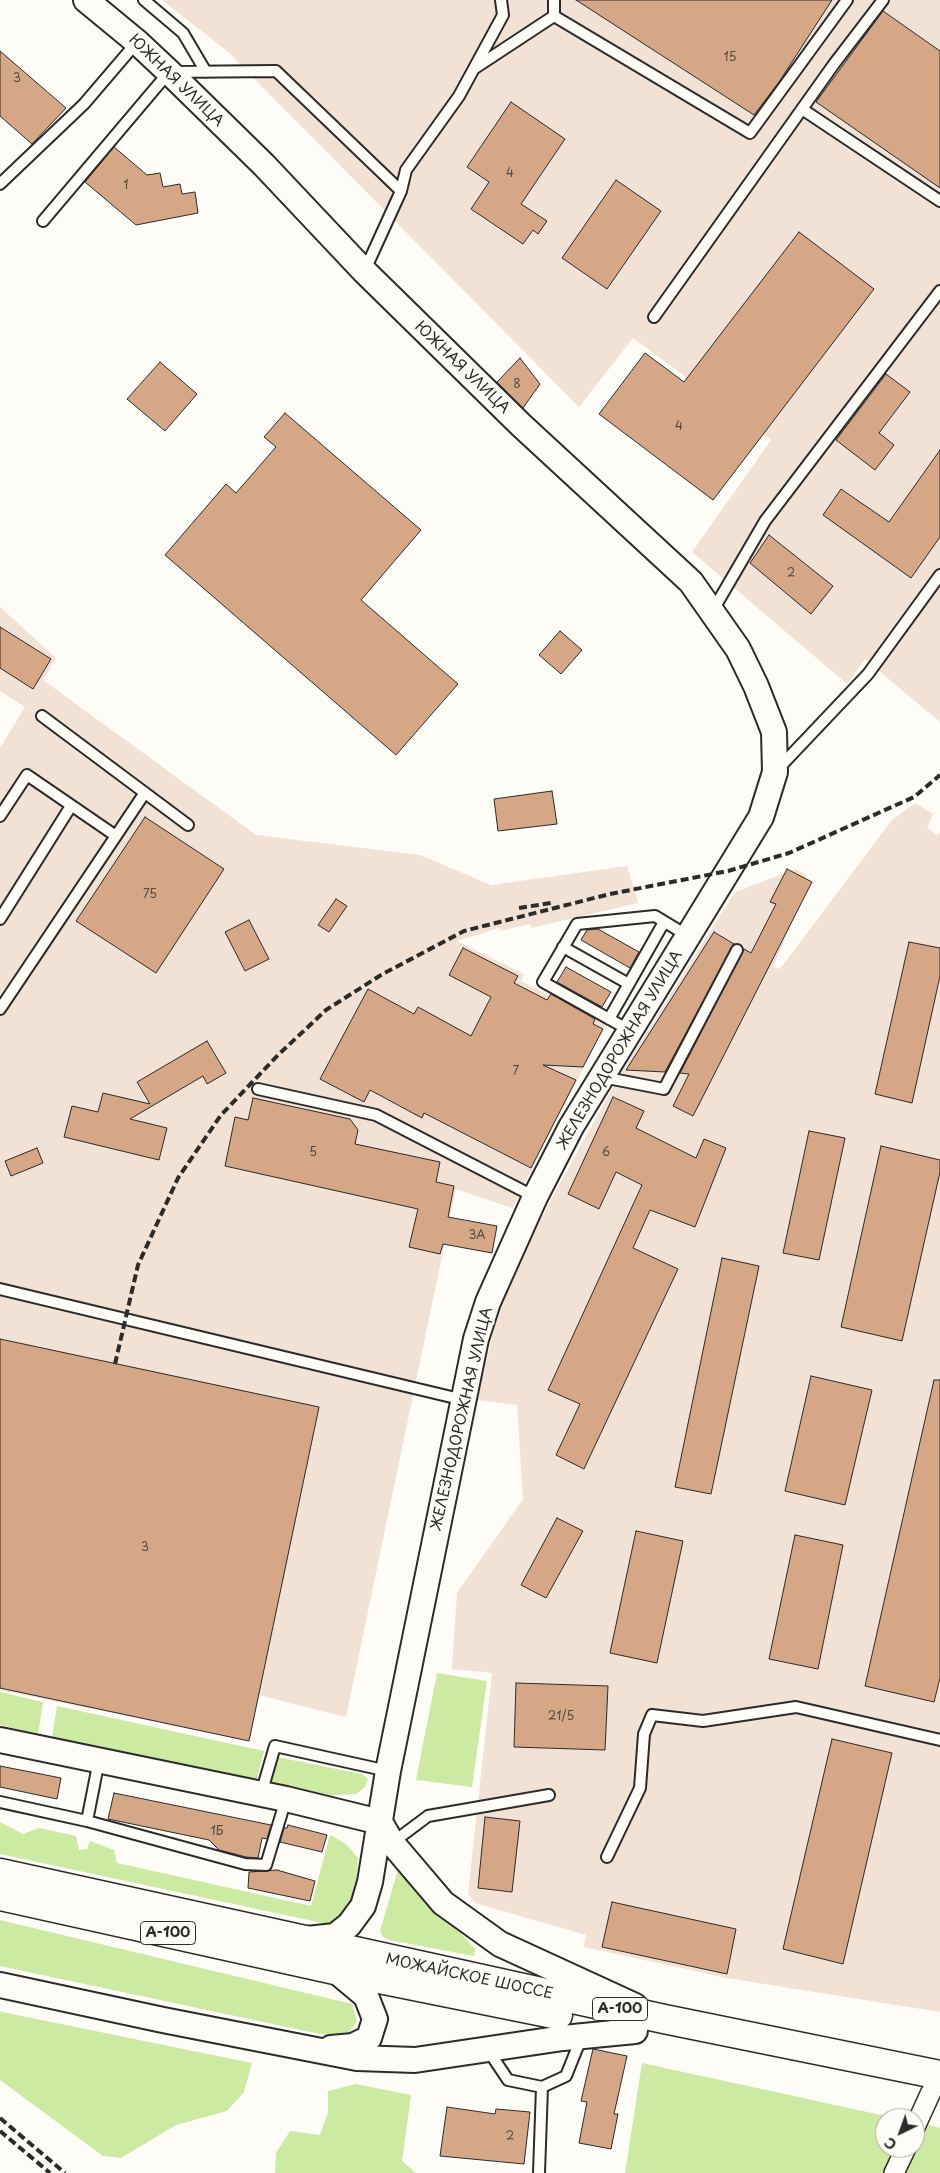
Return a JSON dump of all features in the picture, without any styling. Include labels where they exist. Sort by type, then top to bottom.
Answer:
[{"type":"main road","name":"МОЖАЙСКОЕ ШОССЕ","points":[[0,1873],[664,2019],[937,2087]]},
{"type":"main road","name":"МОЖАЙСКОЕ ШОССЕ","points":[[0,1896],[335,1970],[635,2031],[937,2087]]},
{"type":"street","name":"ЮЖНАЯ УЛИЦА","points":[[86,0],[138,42],[264,165],[364,271],[521,425],[691,582],[738,649],[756,686],[774,732],[775,772]]},
{"type":"street","name":"ЖЕЛЕЗНОДОРОЖНАЯ УЛИЦА","points":[[300,1940],[335,1936],[349,1926],[363,1906],[370,1882],[388,1771],[476,1339],[488,1302],[535,1196],[601,1076],[619,1025],[688,936],[761,817],[775,772]]},
{"type":"street","points":[[0,1740],[286,1799],[380,1822],[392,1843],[443,1903],[500,1944],[664,2019]]},
{"type":"street","points":[[312,2049],[353,2046],[369,2038],[375,2019],[366,1996],[335,1970]]},
{"type":"street","points":[[0,1985],[357,2058],[415,2060],[635,2031]]},
{"type":"street","points":[[925,2109],[937,2087]]},
{"type":"street","points":[[894,2173],[901,2158]]},
{"type":"lane","points":[[144,0],[183,33],[206,72]]},
{"type":"lane","points":[[501,0],[503,16]]},
{"type":"lane","points":[[364,271],[400,191],[406,170],[459,96],[510,0]]},
{"type":"lane","points":[[554,0],[554,16]]},
{"type":"lane","points":[[554,16],[750,133],[847,0]]},
{"type":"lane","points":[[654,317],[802,109],[884,0]]},
{"type":"lane","points":[[474,69],[554,16]]},
{"type":"lane","points":[[0,184],[84,104],[138,42]]},
{"type":"lane","points":[[43,221],[169,72],[276,71],[400,191]]},
{"type":"lane","points":[[802,109],[940,201]]},
{"type":"lane","points":[[712,613],[765,521],[940,291]]},
{"type":"lane","points":[[775,772],[868,674],[940,575]]},
{"type":"lane","points":[[42,716],[188,825]]},
{"type":"lane","points":[[0,816],[27,775],[116,836]]},
{"type":"lane","points":[[0,1009],[144,794]]},
{"type":"lane","points":[[0,919],[71,806]]},
{"type":"lane","points":[[664,922],[629,984],[619,1025],[543,982],[577,924],[655,916],[688,936]]},
{"type":"lane","points":[[563,947],[629,984]]},
{"type":"lane","points":[[601,1076],[664,1089],[737,950]]},
{"type":"lane","points":[[258,1089],[376,1115],[535,1196]]},
{"type":"lane","points":[[0,1289],[464,1400]]},
{"type":"lane","points":[[607,1857],[640,1788],[644,1734],[652,1715],[703,1721],[796,1707],[940,1740]]},
{"type":"lane","points":[[261,1794],[275,1746],[388,1771]]},
{"type":"lane","points":[[87,1820],[99,1760]]},
{"type":"lane","points":[[392,1843],[428,1816],[549,1795]]},
{"type":"lane","points":[[0,1802],[87,1820],[245,1864],[266,1865],[286,1799]]},
{"type":"lane","points":[[488,2050],[508,2080],[542,2087],[566,2076],[578,2046],[586,2036]]},
{"type":"lane","points":[[540,2173],[542,2087]]},
{"type":"shaded area","points":[[162,0],[940,0],[940,722],[865,659],[847,684],[692,552],[771,440],[633,338],[579,407],[228,52]]},
{"type":"shaded area","points":[[0,607],[56,658],[43,680],[256,835],[420,855],[491,885],[627,866],[638,903],[531,928],[530,924],[500,931],[499,928],[457,941],[524,974],[521,981],[606,1024],[512,1208],[456,1189],[346,1717],[259,1695],[249,1741],[0,1690],[0,748],[25,707],[0,691]]},
{"type":"shaded area","points":[[915,803],[933,814],[927,828],[937,835],[940,832],[940,2012],[727,1978],[584,1947],[586,1935],[475,1903],[468,1894],[492,1673],[452,1669],[457,1593],[523,1499],[517,1405],[477,1400],[502,1295],[553,1196],[622,1071],[735,892],[796,869],[807,875],[806,890],[773,967],[780,969],[892,820]]},
{"type":"green space","points":[[437,1673],[487,1681],[472,1787],[416,1780]]},
{"type":"green space","points":[[0,1692],[43,1702],[38,1734],[0,1725]]},
{"type":"green space","points":[[57,1706],[264,1751],[257,1778],[251,1780],[52,1738]]},
{"type":"green space","points":[[272,1756],[362,1774],[368,1779],[365,1787],[356,1794],[319,1796],[266,1782]]},
{"type":"green space","points":[[0,1822],[23,1834],[39,1828],[76,1836],[79,1850],[87,1849],[90,1841],[114,1850],[117,1863],[311,1906],[330,1835],[346,1844],[358,1858],[356,1879],[349,1905],[339,1918],[327,1924],[0,1854]]},
{"type":"green space","points":[[399,1866],[475,1949],[474,1956],[389,1940],[383,1937],[380,1931]]},
{"type":"green space","points":[[0,1920],[352,2004],[357,2021],[349,2033],[334,2037],[0,1966]]},
{"type":"green space","points":[[0,2011],[252,2063],[244,2092],[227,2111],[176,2125],[121,2158],[103,2156],[0,2080]]},
{"type":"green space","points":[[642,2063],[875,2114],[875,2158],[925,2158],[925,2124],[940,2128],[940,2173],[625,2173]]},
{"type":"green space","points":[[356,2084],[411,2095],[402,2161],[416,2173],[275,2173],[276,2153],[290,2131],[320,2135],[328,2112],[328,2091]]},
{"type":"building","points":[[576,0],[832,0],[779,82],[754,115]]},
{"type":"building","points":[[883,11],[940,51],[940,188],[816,102]]},
{"type":"building","points":[[0,51],[66,108],[32,144],[0,116]]},
{"type":"building","points":[[511,102],[565,139],[521,204],[547,221],[538,234],[533,230],[523,244],[471,209],[489,182],[467,167]]},
{"type":"building","points":[[114,147],[147,175],[160,173],[163,187],[180,184],[182,194],[195,192],[198,213],[136,225],[85,182]]},
{"type":"building","points":[[616,180],[661,211],[607,289],[562,258]]},
{"type":"building","points":[[799,232],[874,289],[713,500],[599,414],[645,353],[684,382]]},
{"type":"building","points":[[520,358],[540,384],[523,408],[497,382]]},
{"type":"building","points":[[160,362],[197,394],[165,431],[127,399]]},
{"type":"building","points":[[886,374],[910,392],[879,433],[894,445],[875,470],[836,440]]},
{"type":"building","points":[[285,413],[421,530],[361,600],[458,684],[396,755],[165,555],[226,484],[236,493],[276,447],[264,437]]},
{"type":"building","points":[[940,450],[940,537],[911,578],[823,515],[841,489],[889,522]]},
{"type":"building","points":[[769,535],[833,586],[811,614],[750,563]]},
{"type":"building","points":[[0,627],[51,659],[33,689],[0,668]]},
{"type":"building","points":[[560,631],[582,650],[561,674],[539,655]]},
{"type":"building","points":[[552,791],[557,824],[498,831],[494,799]]},
{"type":"building","points":[[145,817],[224,869],[156,973],[76,921]]},
{"type":"building","points":[[787,869],[812,882],[693,1116],[673,1106],[689,1074],[680,1073],[744,949],[751,953],[776,904],[770,902]]},
{"type":"building","points":[[336,899],[347,906],[329,932],[318,925]]},
{"type":"building","points":[[249,920],[269,959],[245,971],[225,932]]},
{"type":"building","points":[[598,929],[639,952],[630,968],[581,940],[587,930]]},
{"type":"building","points":[[714,932],[734,944],[665,1072],[626,1070]]},
{"type":"building","points":[[909,942],[940,948],[940,976],[912,1103],[875,1094]]},
{"type":"building","points":[[463,948],[518,976],[514,983],[547,1000],[551,994],[595,1019],[593,1024],[603,1029],[583,1067],[543,1065],[576,1080],[531,1168],[424,1113],[422,1118],[370,1090],[364,1102],[320,1079],[368,989],[414,1014],[418,1007],[471,1036],[491,997],[449,975]]},
{"type":"building","points":[[566,967],[611,992],[602,1007],[557,982]]},
{"type":"building","points":[[207,1041],[226,1073],[207,1084],[203,1076],[130,1119],[167,1128],[159,1160],[64,1137],[72,1106],[98,1112],[103,1093],[150,1104],[137,1082]]},
{"type":"building","points":[[613,1097],[644,1111],[636,1128],[696,1158],[704,1139],[726,1148],[695,1227],[650,1210],[633,1248],[678,1269],[584,1469],[556,1455],[580,1404],[548,1390],[642,1185],[616,1172],[599,1209],[568,1194]]},
{"type":"building","points":[[253,1098],[350,1119],[358,1130],[355,1144],[440,1162],[436,1182],[454,1186],[448,1217],[497,1226],[492,1253],[443,1244],[440,1254],[409,1247],[418,1209],[225,1166],[235,1117],[248,1120]]},
{"type":"building","points":[[809,1131],[845,1138],[819,1260],[783,1253]]},
{"type":"building","points":[[881,1146],[940,1160],[940,1172],[902,1341],[841,1327]]},
{"type":"building","points":[[37,1148],[43,1163],[11,1176],[5,1161]]},
{"type":"building","points":[[722,1258],[759,1266],[711,1494],[675,1487]]},
{"type":"building","points":[[0,1339],[319,1407],[249,1741],[0,1688]]},
{"type":"building","points":[[811,1376],[872,1390],[845,1505],[785,1491]]},
{"type":"building","points":[[934,1380],[940,1380],[940,1678],[934,1702],[865,1686]]},
{"type":"building","points":[[557,1518],[583,1531],[546,1598],[521,1585]]},
{"type":"building","points":[[636,1531],[683,1541],[657,1663],[610,1653]]},
{"type":"building","points":[[795,1535],[843,1545],[818,1669],[769,1659]]},
{"type":"building","points":[[516,1683],[608,1686],[605,1750],[514,1747]]},
{"type":"building","points":[[832,1739],[892,1753],[843,1964],[783,1949]]},
{"type":"building","points":[[0,1766],[61,1778],[57,1799],[0,1787]]},
{"type":"building","points":[[114,1793],[271,1825],[267,1839],[262,1838],[258,1858],[246,1857],[219,1850],[209,1840],[108,1819]]},
{"type":"building","points":[[485,1817],[520,1821],[512,1892],[478,1888]]},
{"type":"building","points":[[288,1825],[327,1835],[322,1852],[280,1842],[284,1828],[287,1828]]},
{"type":"building","points":[[277,1870],[315,1881],[310,1901],[248,1888],[249,1872]]},
{"type":"building","points":[[612,1902],[736,1929],[727,1974],[602,1947]]},
{"type":"building","points":[[593,2049],[627,2056],[614,2114],[618,2114],[611,2149],[579,2143],[587,2102],[581,2101]]},
{"type":"building","points":[[447,2107],[495,2114],[496,2109],[530,2112],[524,2164],[440,2156]]},
{"type":"railway","points":[[115,1364],[138,1265],[178,1178],[221,1115],[278,1055],[326,1010],[381,975],[464,931],[610,894],[728,871],[789,853],[914,797],[940,775]]},
{"type":"railway","points":[[519,908],[551,903]]},
{"type":"railway","points":[[0,2118],[65,2173]]},
{"type":"railway","points":[[0,2131],[50,2173]]}]
